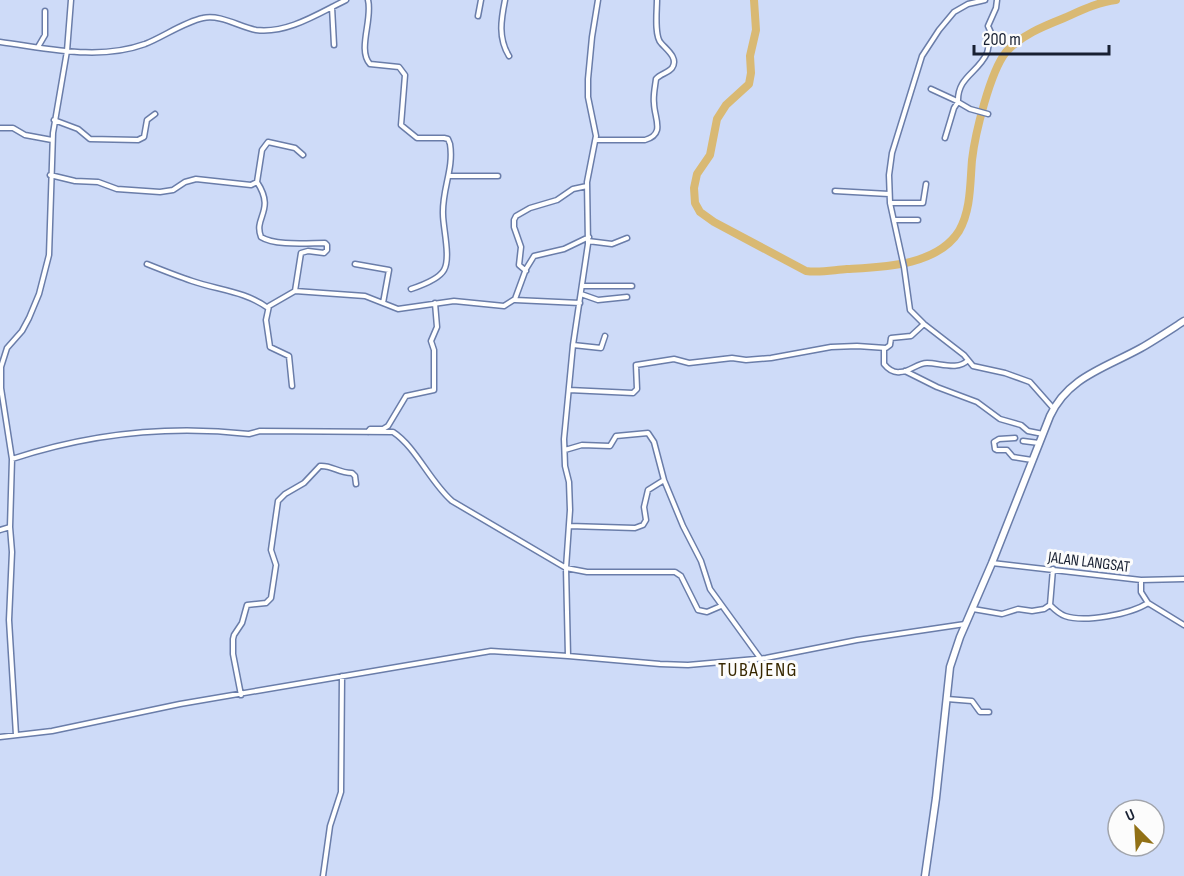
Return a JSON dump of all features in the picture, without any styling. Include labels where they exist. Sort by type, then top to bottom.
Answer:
[{"type":"main road","points":[[925,876],[950,668],[965,624],[992,563],[1053,408],[1065,392],[1084,378],[1142,348],[1184,321]]},
{"type":"street","points":[[15,735],[9,620],[12,459],[1,388],[1,367],[7,348],[22,331],[29,318],[45,271],[51,242],[52,140],[67,51],[71,0]]},
{"type":"street","points":[[0,42],[67,51],[124,50],[145,44],[206,17],[259,30],[282,28],[305,20],[346,0]]},
{"type":"street","points":[[368,0],[370,16],[365,55],[368,62],[375,65],[391,64],[403,70],[406,80],[401,125],[417,138],[448,139],[451,149],[450,176],[444,190],[443,205],[447,250],[445,268],[441,273],[411,289]]},
{"type":"street","points":[[478,16],[481,0]]},
{"type":"street","points":[[505,0],[500,33],[508,56]]},
{"type":"street","points":[[568,656],[566,568],[570,497],[565,466],[565,423],[588,239],[587,186],[596,140],[588,97],[588,79],[598,0]]},
{"type":"street","points":[[596,140],[645,140],[652,138],[656,132],[654,104],[656,79],[671,69],[674,61],[669,50],[659,40],[656,22],[657,0]]},
{"type":"street","points":[[960,0],[968,4]]},
{"type":"street","points":[[985,0],[968,4],[954,12],[919,61],[892,153],[890,203],[904,267],[908,307],[924,324],[977,368],[1005,373],[1030,382],[1053,408]]},
{"type":"street","points":[[945,138],[963,80],[987,52],[988,42],[992,35],[988,26],[997,0]]},
{"type":"street","points":[[332,7],[334,45]]},
{"type":"street","points":[[38,47],[45,35],[45,11]]},
{"type":"street","points":[[931,89],[977,111],[987,113]]},
{"type":"street","points":[[54,120],[78,129],[90,139],[138,140],[144,137],[147,120],[155,114]]},
{"type":"street","points":[[0,128],[13,129],[25,135],[52,140]]},
{"type":"street","points":[[295,291],[295,279],[301,253],[308,251],[324,253],[327,245],[325,243],[282,242],[261,237],[259,229],[266,203],[264,193],[257,182],[262,150],[267,142],[295,148],[303,155]]},
{"type":"street","points":[[50,175],[75,181],[98,182],[117,189],[160,192],[173,190],[185,182],[196,179],[243,185],[255,185],[257,182]]},
{"type":"street","points":[[450,176],[498,176]]},
{"type":"street","points":[[890,203],[923,203],[926,184]]},
{"type":"street","points":[[526,271],[519,265],[521,247],[514,227],[516,216],[530,208],[557,200],[573,189],[587,186]]},
{"type":"street","points":[[835,191],[889,194]]},
{"type":"street","points":[[894,220],[918,220]]},
{"type":"street","points":[[514,300],[534,256],[564,249],[588,239],[612,244],[627,238]]},
{"type":"street","points":[[147,264],[192,281],[238,293],[268,308]]},
{"type":"street","points":[[355,264],[389,270],[383,303]]},
{"type":"street","points":[[583,286],[632,286]]},
{"type":"street","points":[[292,386],[290,356],[271,348],[266,320],[271,304],[295,291],[348,293],[365,296],[398,309],[464,301],[504,306],[514,300],[580,303]]},
{"type":"street","points":[[581,294],[598,300],[627,297]]},
{"type":"street","points":[[369,432],[370,429],[383,429],[388,426],[406,396],[430,393],[434,390],[434,350],[431,341],[437,327],[435,303]]},
{"type":"street","points":[[569,390],[633,393],[638,389],[636,365],[674,359],[689,363],[732,358],[746,360],[771,358],[831,347],[884,348],[889,347],[891,338],[911,336],[924,324]]},
{"type":"street","points":[[573,345],[601,348],[605,336]]},
{"type":"street","points":[[884,348],[882,361],[885,366],[896,372],[905,371],[921,363],[957,365],[968,360]]},
{"type":"street","points":[[905,371],[937,387],[977,402],[1000,419],[1021,425],[1028,431],[1042,434]]},
{"type":"street","points":[[12,459],[68,443],[133,432],[395,433],[442,492],[452,501],[566,568],[587,572],[675,572],[681,576],[698,610],[707,612],[721,606]]},
{"type":"street","points":[[565,450],[582,445],[609,447],[615,436],[646,433],[652,439],[664,480],[683,526],[702,563],[708,584],[721,606],[760,658]]},
{"type":"street","points":[[1015,438],[997,440],[994,442],[995,449],[1007,450],[1013,457],[1032,460]]},
{"type":"street","points":[[1023,441],[1039,443]]},
{"type":"street","points":[[241,695],[233,654],[234,635],[241,626],[247,605],[270,601],[276,567],[271,548],[278,501],[304,483],[320,466],[328,466],[341,473],[352,473],[356,484]]},
{"type":"street","points":[[569,526],[632,528],[643,525],[646,520],[644,507],[648,490],[664,480]]},
{"type":"street","points":[[0,530],[10,527]]},
{"type":"street","name":"JALAN LANGSAT","points":[[992,563],[1141,580],[1184,579]]},
{"type":"street","points":[[973,609],[1002,614],[1018,609],[1032,611],[1044,609],[1050,604],[1053,569]]},
{"type":"street","points":[[1141,580],[1142,592],[1148,603],[1184,625]]},
{"type":"street","points":[[1050,604],[1064,616],[1091,618],[1114,615],[1148,603]]},
{"type":"street","points":[[0,737],[52,731],[180,704],[491,651],[674,665],[760,658],[857,640],[965,624]]},
{"type":"street","points":[[323,876],[330,826],[341,792],[342,676]]},
{"type":"street","points":[[946,699],[969,700],[980,712],[989,712]]},
{"type":"waterway","points":[[754,0],[756,30],[750,56],[749,84],[726,105],[717,119],[710,155],[697,174],[694,188],[695,203],[700,212],[714,222],[806,271],[816,272],[908,262],[923,258],[949,243],[959,231],[966,214],[972,160],[980,120],[994,74],[1006,52],[1026,36],[1041,28],[1089,7],[1116,0]]},
{"type":"district","name":"TUBAJENG","points":[[758,669]]}]
